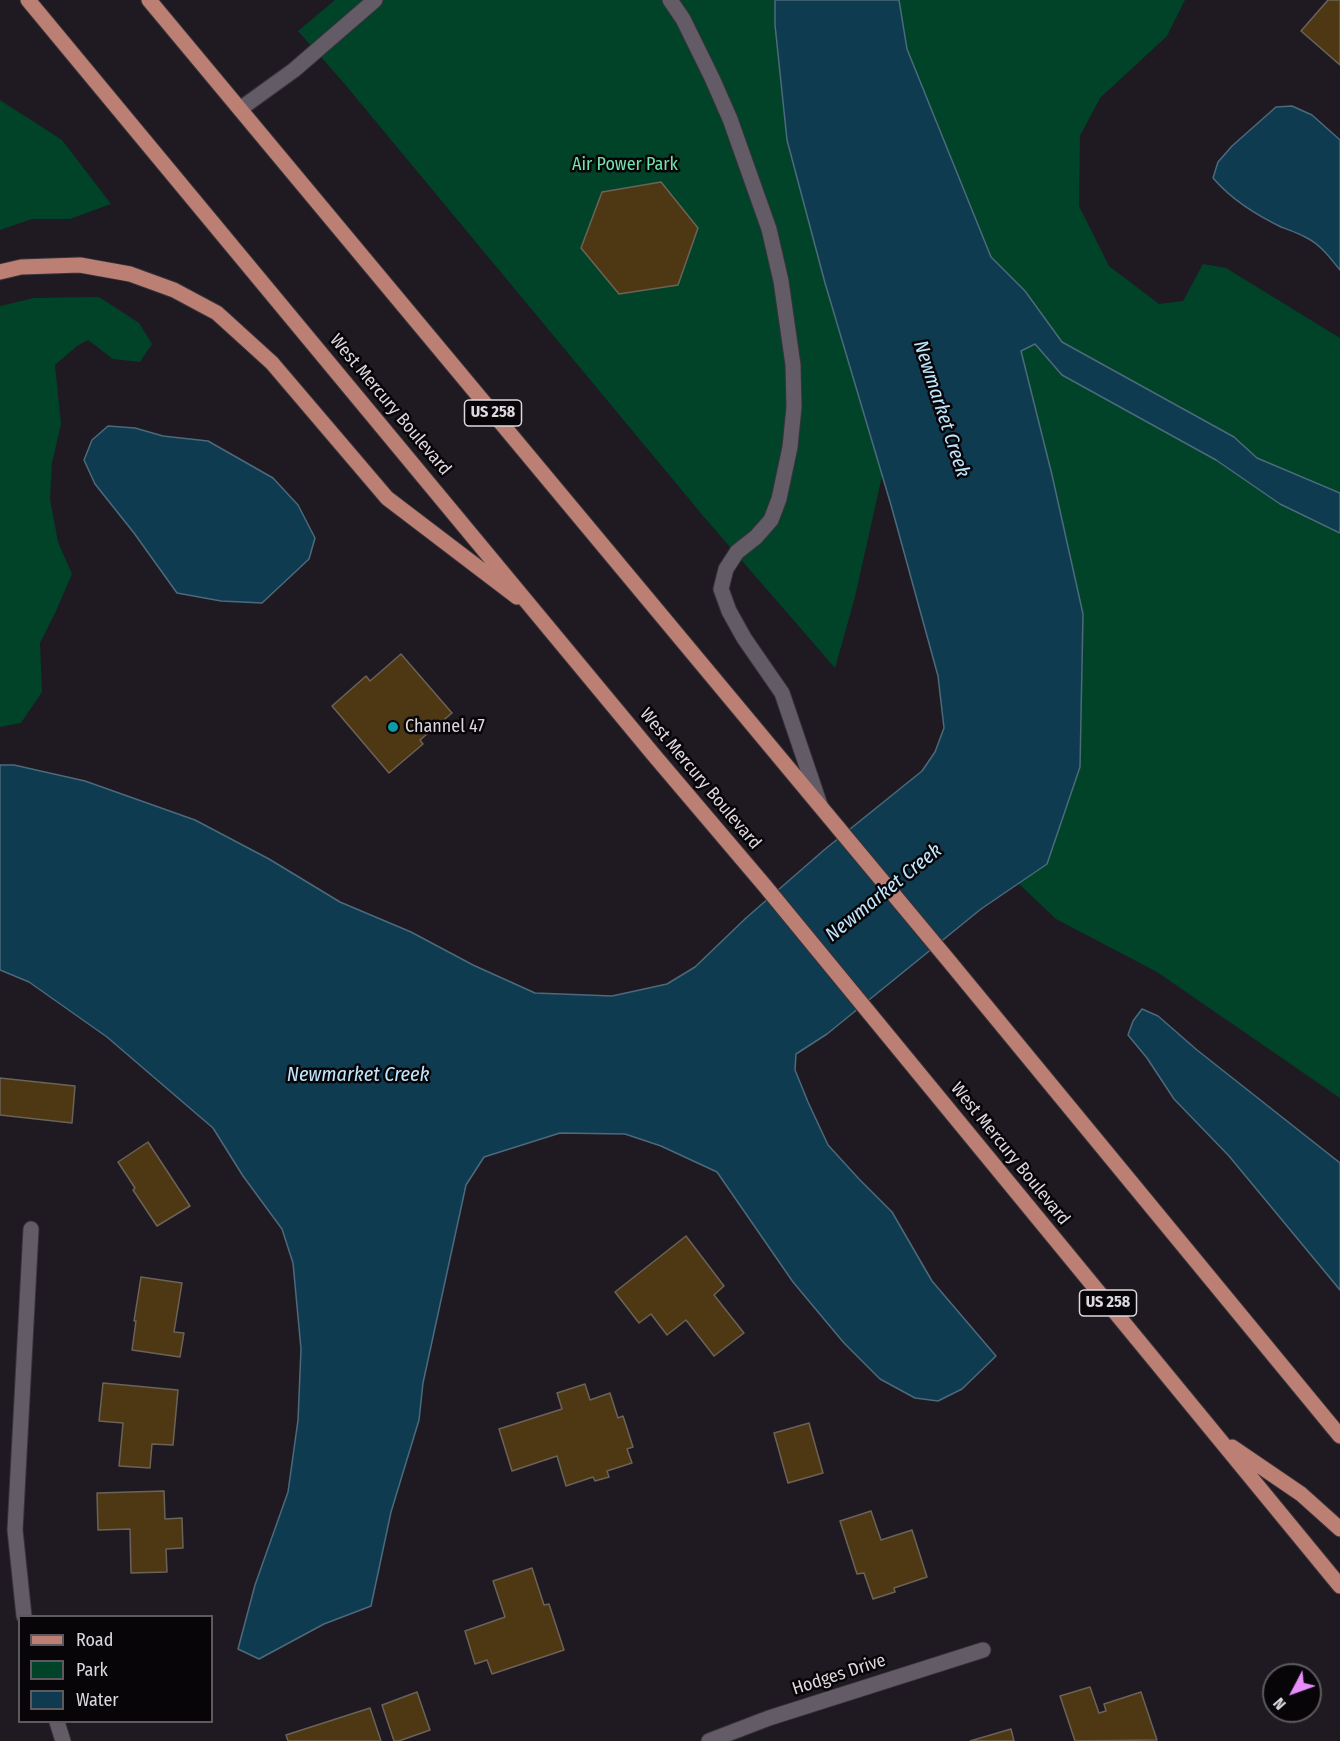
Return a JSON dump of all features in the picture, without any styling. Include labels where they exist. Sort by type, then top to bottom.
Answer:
[{"type":"main road","name":"West Mercury Boulevard","points":[[28,0],[765,886],[1340,1586]]},
{"type":"main road","name":"US 258","points":[[149,0],[949,961],[1340,1436]]},
{"type":"main road","points":[[0,272],[21,267],[80,266],[130,274],[174,290],[217,313],[272,363],[387,498],[537,613]]},
{"type":"main road","points":[[1217,1437],[1301,1494],[1340,1529]]},
{"type":"street","points":[[240,109],[294,70],[375,0]]},
{"type":"street","points":[[670,0],[688,29],[730,119],[769,229],[781,281],[793,365],[794,407],[790,447],[779,499],[771,520],[756,537],[737,552],[726,569],[721,589],[729,611],[744,638],[782,693],[821,808]]},
{"type":"street","points":[[24,1615],[15,1530],[31,1229]]},
{"type":"street","name":"Hodges Drive","points":[[709,1741],[769,1718],[983,1650]]},
{"type":"street","points":[[57,1723],[63,1741]]},
{"type":"green space","name":"Air Power Park","points":[[335,0],[775,0],[775,25],[825,283],[882,476],[855,597],[835,668],[704,517],[343,82],[298,31]]},
{"type":"green space","points":[[899,0],[1185,0],[1167,36],[1100,98],[1080,136],[1079,206],[1109,266],[1159,304],[1183,301],[1203,264],[1226,268],[1340,338],[1340,493],[1257,458],[1234,437],[1062,342],[1025,291],[991,257],[907,49]]},
{"type":"green space","points":[[0,100],[62,140],[111,204],[70,219],[32,219],[0,230]]},
{"type":"green space","points":[[99,297],[139,323],[152,344],[140,362],[113,359],[88,340],[77,346],[55,365],[61,424],[52,463],[50,499],[58,542],[72,574],[40,643],[42,692],[21,723],[0,727],[0,306],[34,298]]},
{"type":"green space","points":[[1035,344],[1062,375],[1216,460],[1280,504],[1340,533],[1340,1098],[1157,972],[1056,919],[1018,883],[1047,864],[1052,475],[1020,351]]},
{"type":"water","name":"Newmarket Creek","points":[[775,0],[899,0],[907,49],[991,257],[1025,291],[1062,342],[1234,437],[1257,458],[1340,493],[1340,533],[1280,504],[1216,460],[1062,375],[1035,344],[1021,351],[1083,614],[1080,767],[1047,864],[981,909],[827,1034],[796,1054],[795,1070],[828,1145],[892,1212],[932,1281],[996,1356],[962,1389],[938,1401],[915,1398],[880,1379],[844,1343],[793,1282],[717,1172],[661,1146],[625,1134],[560,1133],[484,1157],[466,1185],[423,1383],[419,1420],[391,1512],[371,1606],[324,1624],[259,1659],[238,1649],[255,1585],[288,1492],[298,1420],[301,1349],[293,1263],[282,1229],[243,1176],[213,1128],[107,1037],[29,982],[0,970],[0,765],[14,765],[85,781],[195,820],[269,859],[340,902],[411,932],[473,965],[535,993],[612,996],[667,984],[695,967],[746,918],[824,850],[922,771],[935,752],[944,728],[938,676],[891,505],[825,283],[787,140],[775,25]]},
{"type":"water","points":[[1292,106],[1312,115],[1340,140],[1340,270],[1317,244],[1253,212],[1236,200],[1213,178],[1218,162],[1232,146],[1276,107]]},
{"type":"water","points":[[108,426],[135,428],[163,436],[208,441],[273,478],[298,505],[315,538],[309,559],[262,603],[221,601],[177,593],[95,484],[84,460],[92,440]]},
{"type":"water","points":[[1142,1009],[1158,1016],[1197,1050],[1340,1163],[1340,1290],[1229,1156],[1174,1099],[1147,1058],[1128,1035],[1133,1021]]},
{"type":"building","points":[[1328,0],[1340,0],[1340,65],[1301,31]]},
{"type":"building","name":"Air Power Park","points":[[661,182],[698,228],[678,285],[619,294],[581,248],[602,192]]},
{"type":"building","name":"Channel 47","points":[[401,654],[452,713],[420,740],[423,744],[389,773],[332,706],[366,676],[370,681]]},
{"type":"building","points":[[0,1078],[75,1086],[72,1123],[0,1115]]},
{"type":"building","points":[[148,1142],[190,1206],[157,1226],[118,1162]]},
{"type":"building","points":[[686,1236],[724,1286],[714,1295],[744,1333],[714,1356],[686,1320],[667,1335],[651,1314],[639,1323],[615,1292]]},
{"type":"building","points":[[141,1277],[182,1283],[174,1332],[184,1333],[180,1357],[132,1350]]},
{"type":"building","points":[[103,1383],[178,1390],[173,1445],[152,1444],[150,1468],[119,1466],[123,1423],[99,1421]]},
{"type":"building","points":[[585,1384],[590,1400],[610,1393],[618,1418],[623,1416],[633,1447],[627,1449],[632,1463],[607,1471],[609,1477],[595,1481],[593,1477],[566,1486],[557,1456],[512,1471],[499,1429],[562,1409],[557,1393]]},
{"type":"building","points":[[809,1423],[823,1473],[788,1483],[774,1433]]},
{"type":"building","points":[[164,1491],[165,1519],[182,1518],[183,1548],[166,1549],[167,1572],[131,1573],[130,1529],[98,1530],[97,1493]]},
{"type":"building","points":[[871,1511],[881,1540],[912,1530],[927,1577],[894,1588],[895,1592],[873,1599],[864,1573],[857,1574],[840,1521]]},
{"type":"building","points":[[532,1568],[544,1605],[549,1604],[564,1650],[492,1674],[487,1660],[475,1664],[465,1631],[505,1617],[493,1581]]},
{"type":"building","points":[[1090,1687],[1099,1713],[1106,1711],[1104,1704],[1141,1692],[1157,1740],[1075,1741],[1060,1696]]},
{"type":"building","points":[[417,1692],[430,1730],[394,1741],[382,1705]]},
{"type":"building","points":[[370,1708],[381,1741],[288,1741],[286,1735]]},
{"type":"building","points":[[1011,1729],[1014,1741],[970,1741]]},
{"type":"place","name":"Channel 47","points":[[393,727]]}]
